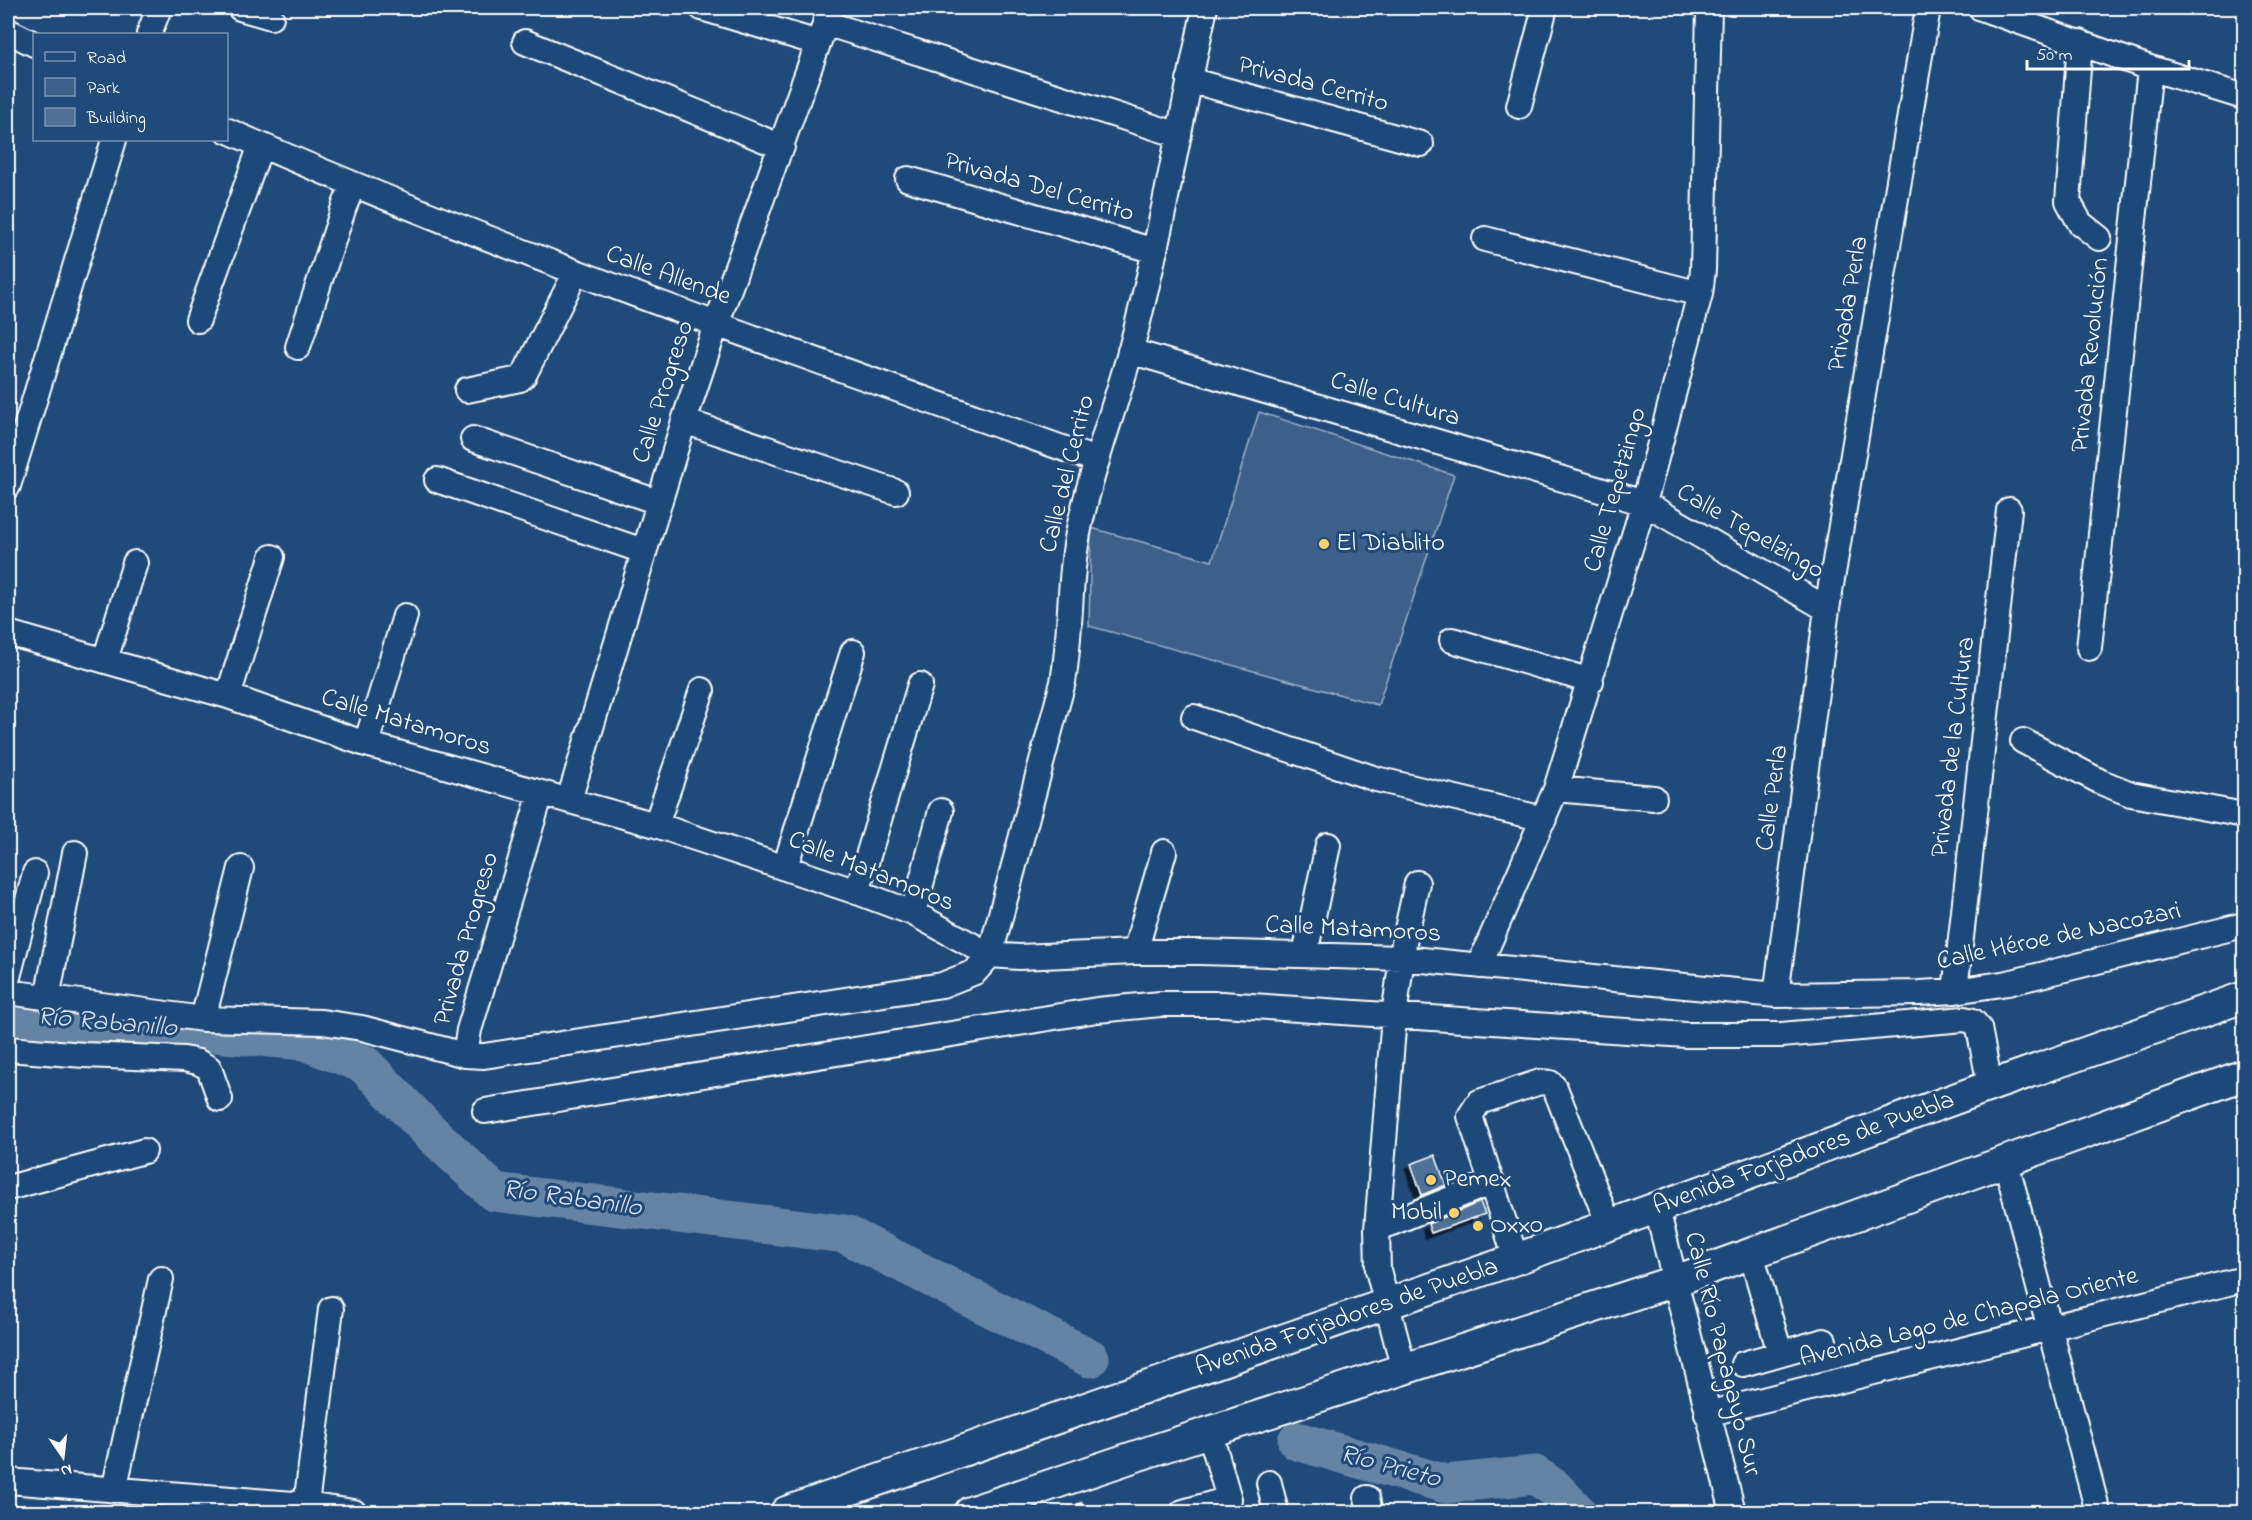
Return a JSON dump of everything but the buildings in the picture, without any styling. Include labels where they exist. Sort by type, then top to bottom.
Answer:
[{"type":"main road","name":"Avenida Forjadores de Puebla","points":[[786,1512],[1516,1259],[1989,1086],[2244,997]]},
{"type":"main road","points":[[970,1512],[999,1508],[1210,1433],[1675,1281],[2244,1075]]},
{"type":"street","points":[[149,33],[159,8]]},
{"type":"street","points":[[240,8],[271,17]]},
{"type":"street","points":[[702,8],[825,25],[1179,135]]},
{"type":"street","name":"Calle del Cerrito","points":[[990,955],[1063,682],[1069,648],[1073,561],[1080,525],[1096,460],[1130,351],[1155,251],[1205,8]]},
{"type":"street","points":[[1519,106],[1545,8]]},
{"type":"street","name":"Calle Tepetzingo","points":[[1479,966],[1556,789],[1644,503],[1700,294],[1703,270],[1709,8]]},
{"type":"street","name":"Privada Perla","points":[[1827,609],[1928,8]]},
{"type":"street","points":[[1981,8],[2150,68],[2244,97]]},
{"type":"street","name":"Calle Progreso","points":[[569,800],[684,420],[716,325],[825,25]]},
{"type":"street","points":[[8,31],[33,44]]},
{"type":"street","points":[[525,42],[782,147]]},
{"type":"street","points":[[2080,42],[2068,201],[2080,223],[2099,238]]},
{"type":"street","name":"Privada Revolución","points":[[2089,648],[2150,68]]},
{"type":"street","name":"Privada Cerrito","points":[[1189,80],[1421,144]]},
{"type":"street","name":"Calle Allende","points":[[228,131],[353,185],[576,272],[716,325],[1096,460]]},
{"type":"street","points":[[8,486],[114,141]]},
{"type":"street","points":[[198,320],[261,145]]},
{"type":"street","name":"Privada Del Cerrito","points":[[908,179],[1155,251]]},
{"type":"street","points":[[298,347],[353,185]]},
{"type":"street","points":[[1485,239],[1700,294]]},
{"type":"street","points":[[467,390],[520,379],[524,375],[576,272]]},
{"type":"street","name":"Calle Cultura","points":[[1130,351],[1644,503]]},
{"type":"street","points":[[684,420],[896,492]]},
{"type":"street","points":[[473,439],[658,502]]},
{"type":"street","points":[[437,480],[643,551]]},
{"type":"street","name":"Calle Tepelzingo","points":[[1644,503],[1827,609]]},
{"type":"street","name":"Privada de la Cultura","points":[[1955,991],[2009,510]]},
{"type":"street","points":[[228,696],[272,558]]},
{"type":"street","points":[[105,660],[135,563]]},
{"type":"street","name":"Calle Perla","points":[[1776,995],[1827,609]]},
{"type":"street","points":[[366,744],[405,616]]},
{"type":"street","name":"Calle Matamoros","points":[[8,633],[228,696],[366,744],[656,825],[785,867],[913,914],[990,955],[1019,957],[1135,952],[1305,954],[1402,958],[1776,995]]},
{"type":"street","points":[[1452,640],[1590,681]]},
{"type":"street","points":[[785,867],[853,652]]},
{"type":"street","points":[[857,892],[920,685]]},
{"type":"street","points":[[656,825],[702,690]]},
{"type":"street","points":[[1194,717],[1376,779],[1544,819]]},
{"type":"street","points":[[2023,741],[2101,782],[2131,794],[2244,814]]},
{"type":"street","points":[[1556,789],[1654,798]]},
{"type":"street","name":"Privada Progreso","points":[[8,992],[203,1019],[322,1022],[362,1028],[446,1048],[465,1055],[468,1030],[541,793]]},
{"type":"street","points":[[913,914],[941,811]]},
{"type":"street","points":[[1305,954],[1328,845]]},
{"type":"street","points":[[1135,952],[1164,852]]},
{"type":"street","points":[[47,998],[75,853]]},
{"type":"street","points":[[203,1019],[241,868]]},
{"type":"street","points":[[8,977],[35,873]]},
{"type":"street","points":[[1404,1370],[1378,1270],[1377,1229],[1394,1016],[1402,958],[1417,884]]},
{"type":"street","name":"Calle Héroe de Nacozari","points":[[1776,995],[1955,991],[2008,982],[2244,926]]},
{"type":"street","points":[[465,1055],[484,1056],[942,985],[975,972],[990,955]]},
{"type":"street","points":[[485,1112],[1097,1010],[1161,1004],[1222,1004],[1686,1035],[1781,1035],[1964,1019],[1973,1021],[1979,1028],[1989,1086]]},
{"type":"street","points":[[8,1049],[184,1059],[198,1062],[209,1068],[220,1099]]},
{"type":"street","points":[[1516,1259],[1470,1116],[1479,1102],[1540,1082],[1550,1083],[1555,1088],[1610,1225]]},
{"type":"street","points":[[8,1188],[144,1151]]},
{"type":"street","points":[[2006,1162],[2098,1512]]},
{"type":"street","points":[[1377,1229],[1491,1182]]},
{"type":"street","name":"Calle Río Papagayo Sur","points":[[1657,1209],[1733,1512]]},
{"type":"street","points":[[1751,1253],[1780,1353]]},
{"type":"street","points":[[114,1490],[161,1279]]},
{"type":"street","name":"Avenida Lago de Chapala Oriente","points":[[1707,1414],[2244,1279]]},
{"type":"street","points":[[306,1505],[331,1309]]},
{"type":"street","points":[[1743,1364],[1824,1341]]},
{"type":"street","points":[[1183,1512],[1231,1506],[1210,1433]]},
{"type":"street","points":[[8,1481],[306,1505],[354,1512]]},
{"type":"street","points":[[1269,1483],[1276,1512]]},
{"type":"green space","name":"El Diablito","points":[[1259,412],[1454,475],[1378,705],[1089,626],[1091,528],[1212,561]]},
{"type":"waterway","name":"Río Rabanillo","points":[[8,1015],[304,1041],[364,1064],[428,1130],[494,1192],[845,1234],[1090,1358]]},
{"type":"waterway","name":"Río Prieto","points":[[1297,1441],[1446,1484],[1535,1475],[1554,1488],[1577,1512]]},
{"type":"place","name":"El Diablito","points":[[1324,544]]},
{"type":"place","name":"Pemex","points":[[1431,1180]]},
{"type":"place","name":"Mobil","points":[[1454,1213]]},
{"type":"place","name":"Oxxo","points":[[1478,1226]]}]
